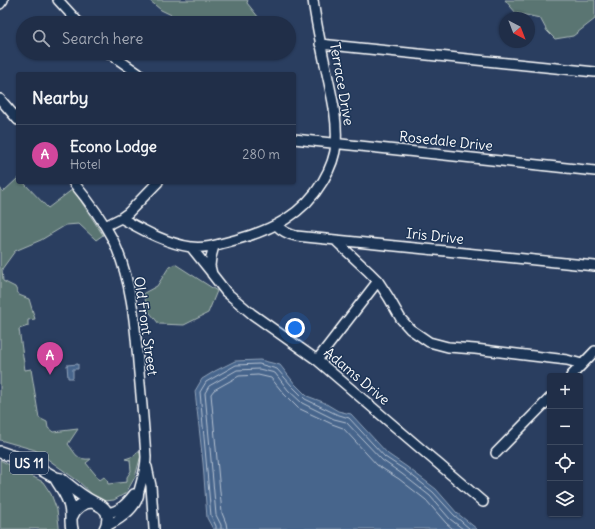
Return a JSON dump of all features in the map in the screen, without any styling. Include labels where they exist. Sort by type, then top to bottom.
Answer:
[{"type":"main road","name":"US 11","points":[[0,452],[26,461],[56,478],[61,479],[102,506],[107,513]]},
{"type":"main road","name":"US 11","points":[[56,478],[68,498],[72,516],[70,523],[72,529]]},
{"type":"main road","points":[[72,516],[80,505],[94,502]]},
{"type":"main road","points":[[105,528],[108,519],[107,513]]},
{"type":"street","points":[[0,4],[3,0]]},
{"type":"street","points":[[58,0],[73,16]]},
{"type":"street","name":"Terrace Drive","points":[[121,218],[156,237],[191,247],[202,248],[248,237],[265,230],[293,215],[307,203],[318,190],[331,165],[336,144],[336,126],[333,100],[320,44],[313,0]]},
{"type":"street","points":[[320,44],[595,72]]},
{"type":"street","points":[[119,60],[135,72]]},
{"type":"street","points":[[0,99],[16,118]]},
{"type":"street","name":"Rosedale Drive","points":[[296,139],[595,171]]},
{"type":"street","name":"Old Front Street","points":[[75,184],[105,226],[118,252],[132,303],[137,345],[146,463],[151,486],[154,529]]},
{"type":"street","points":[[105,226],[128,213],[156,184]]},
{"type":"street","name":"Iris Drive","points":[[276,225],[290,235],[595,266]]},
{"type":"street","points":[[335,240],[378,281],[390,298],[400,319],[410,329],[429,342],[448,347],[567,360],[582,364]]},
{"type":"street","points":[[212,274],[210,266],[214,246]]},
{"type":"street","name":"Adams Drive","points":[[191,247],[226,292],[237,302],[317,360],[483,502]]},
{"type":"street","points":[[317,360],[378,281]]},
{"type":"street","points":[[574,373],[595,351]]},
{"type":"street","points":[[496,453],[547,401]]},
{"type":"street","name":"Old Front Street","points":[[105,528],[120,519],[129,510],[138,497],[138,491],[145,471],[146,463]]},
{"type":"street","name":"Old Front Street","points":[[107,513],[122,507],[128,502],[133,494],[138,491]]},
{"type":"green space","points":[[149,0],[248,0],[247,3],[257,16],[173,16],[161,10]]},
{"type":"green space","points":[[505,0],[595,0],[595,19],[573,36],[555,39],[547,31],[540,18],[535,17],[535,12],[515,12]]},
{"type":"green space","points":[[16,180],[16,184],[25,184],[48,208],[73,189],[103,235],[96,240],[79,224],[66,225],[41,240],[15,251],[2,269],[3,281],[15,287],[19,295],[29,299],[35,319],[28,320],[28,326],[19,329],[25,370],[31,369],[39,418],[47,422],[48,428],[53,432],[78,429],[68,444],[80,458],[91,459],[86,463],[100,480],[104,477],[107,479],[108,484],[127,482],[127,477],[131,471],[130,460],[125,459],[134,456],[137,452],[140,452],[141,455],[135,477],[126,493],[114,500],[105,501],[96,498],[78,481],[35,450],[0,440],[0,188],[3,192]]},
{"type":"green space","points":[[175,264],[217,291],[208,313],[184,325],[159,324],[147,309],[144,293],[157,286],[169,267]]},
{"type":"green space","points":[[0,460],[43,482],[51,494],[57,510],[59,529],[0,529]]},
{"type":"water","points":[[260,360],[280,365],[307,396],[323,402],[338,411],[351,414],[388,454],[436,489],[457,513],[477,529],[213,529],[207,518],[195,391],[202,379],[235,361]]},
{"type":"water","points":[[78,364],[78,369],[73,369],[73,378],[68,378],[67,365]]},
{"type":"place","name":"Econo Lodge","points":[[50,375]]}]
